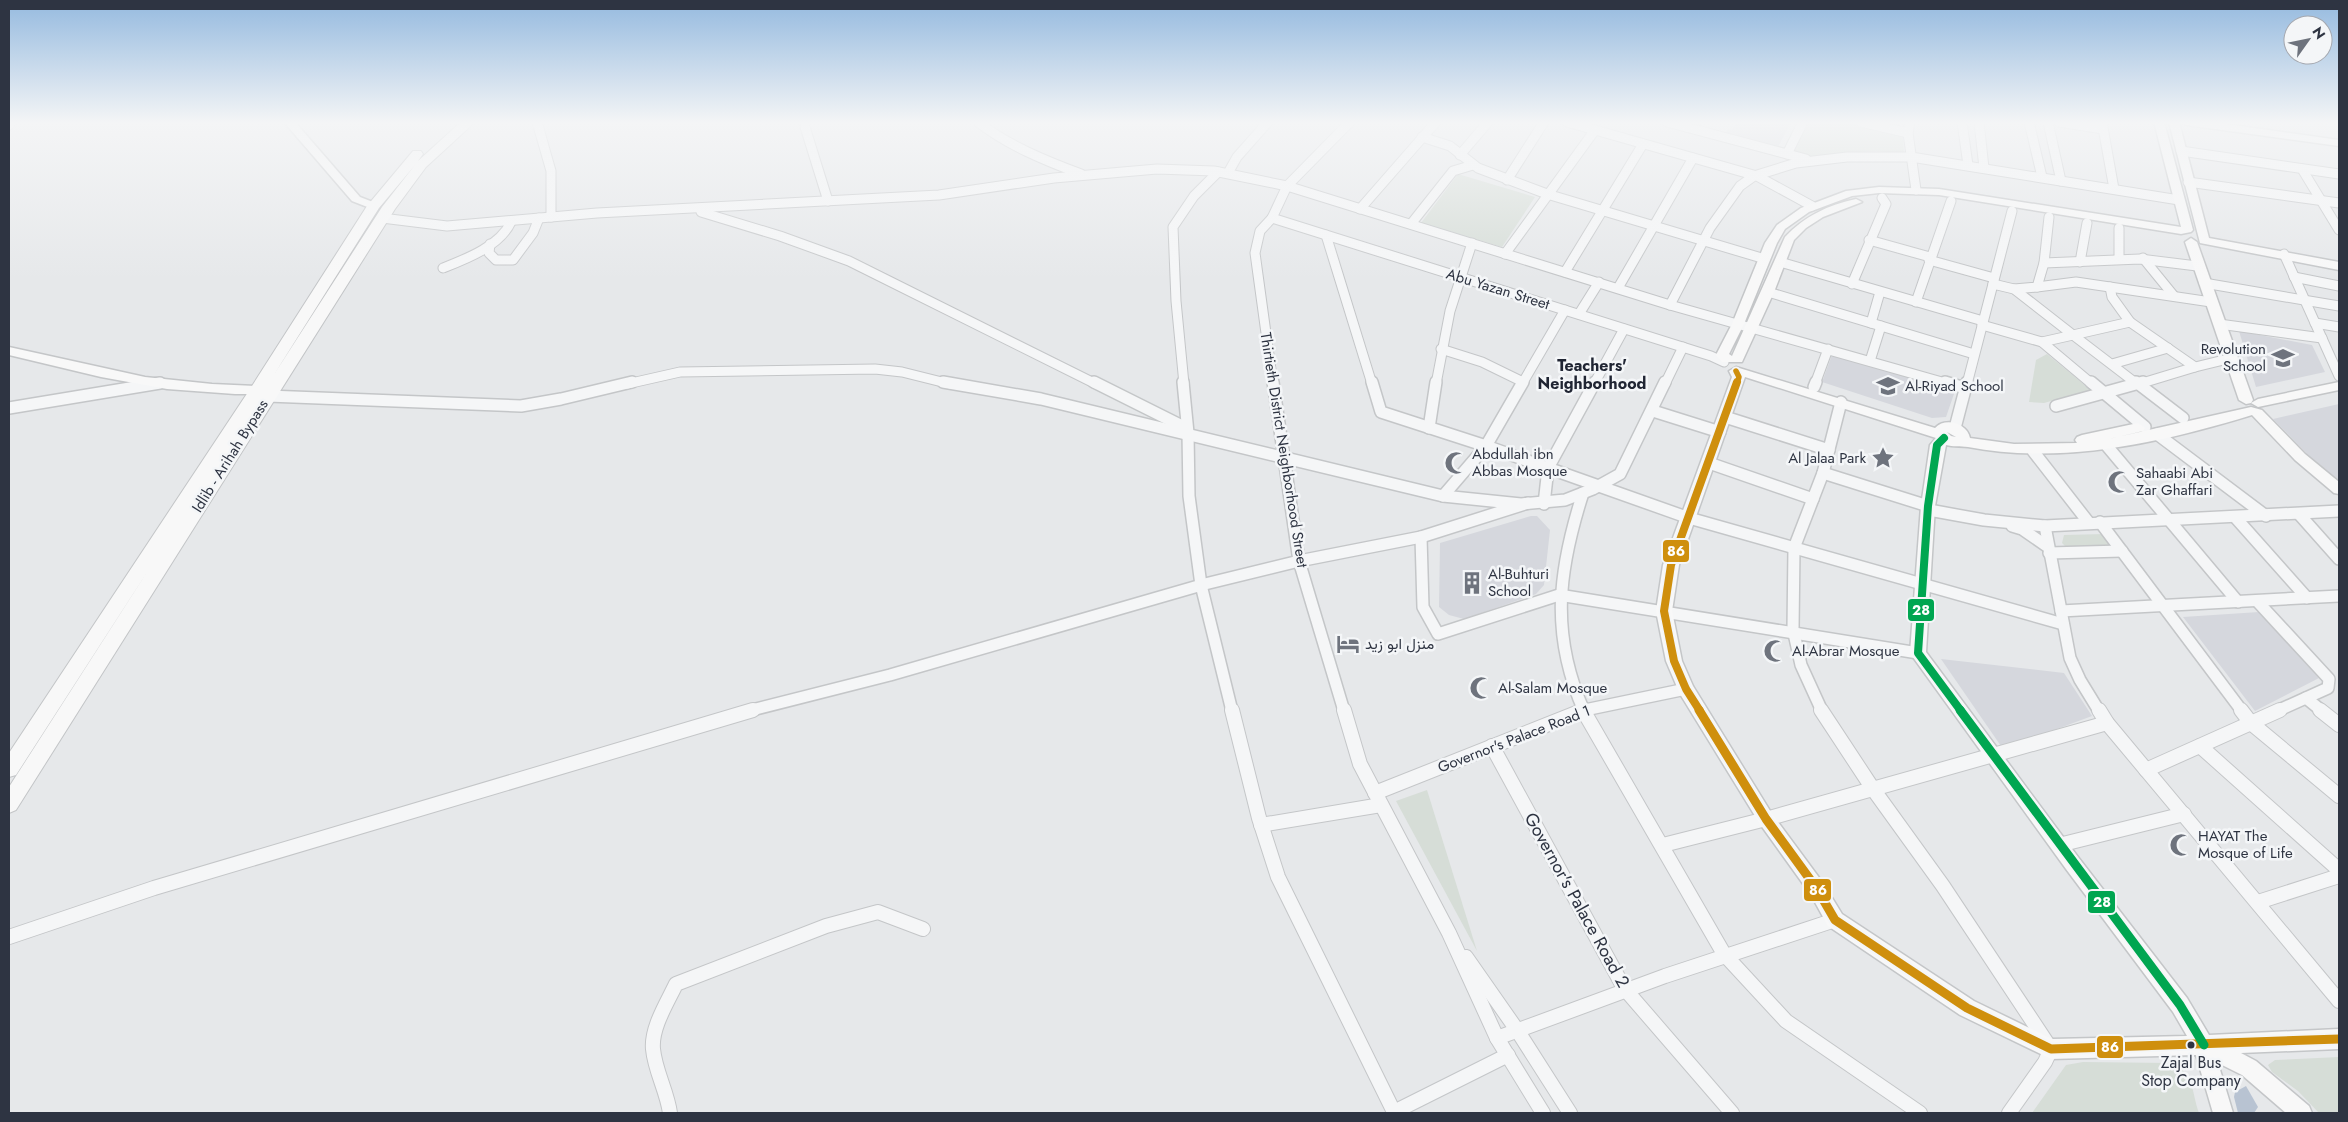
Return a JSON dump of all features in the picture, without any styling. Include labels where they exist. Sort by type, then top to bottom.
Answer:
[{"type":"main road","name":"Idlib - Arihah Bypass","points":[[9,769],[262,393],[333,297],[378,212],[401,174]]},
{"type":"main road","name":"Idlib - Arihah Bypass","points":[[9,804],[262,393],[316,297],[378,212],[413,174]]},
{"type":"main road","points":[[316,297],[333,297]]},
{"type":"street","points":[[335,174],[356,199],[378,212],[447,226],[511,222],[551,217],[939,196],[1027,181],[1101,174]]},
{"type":"street","points":[[551,174],[551,217]]},
{"type":"street","points":[[820,174],[828,202]]},
{"type":"street","points":[[1080,174],[1084,176]]},
{"type":"street","points":[[1220,174],[1194,196],[1173,227],[1176,301],[1188,431],[1189,496],[1201,585],[1261,824],[1278,877],[1394,1112],[1508,1055]]},
{"type":"street","points":[[1234,174],[1287,186],[1670,305],[1965,388]]},
{"type":"street","name":"Thirtieth District Neighborhood Street","points":[[1298,174],[1287,186],[1272,218],[1260,231],[1255,253],[1283,458],[1300,561],[1360,764],[1449,933]]},
{"type":"street","points":[[1360,209],[1390,174]]},
{"type":"street","points":[[1410,224],[1449,174]]},
{"type":"street","points":[[1494,174],[1602,212],[1765,259]]},
{"type":"street","points":[[1507,180],[1511,174]]},
{"type":"street","points":[[1505,254],[1561,174]]},
{"type":"street","points":[[1566,272],[1625,174]]},
{"type":"street","points":[[1618,288],[1684,174]]},
{"type":"street","points":[[1751,174],[1812,206]]},
{"type":"street","points":[[1670,305],[1717,215],[1741,185],[1762,174]]},
{"type":"street","points":[[1914,174],[1916,190]]},
{"type":"street","points":[[2021,174],[2179,200]]},
{"type":"street","points":[[2060,174],[2061,181]]},
{"type":"street","points":[[2111,174],[2114,189]]},
{"type":"street","points":[[2172,174],[2185,235],[2232,358],[2253,407],[2300,457],[2339,489]]},
{"type":"street","points":[[2186,174],[2204,239]]},
{"type":"street","points":[[2306,174],[2339,230]]},
{"type":"street","points":[[2188,182],[2339,203]]},
{"type":"street","points":[[2339,266],[2185,235],[1916,190],[1879,190],[1850,193],[1812,206],[1781,227],[1765,259],[1738,324],[1722,355],[1735,365],[1841,402],[1951,433],[2033,443],[2073,442],[2183,418],[2339,393]]},
{"type":"street","points":[[2185,235],[2119,228],[1951,201],[1882,198],[1849,204],[1819,215],[1802,226],[1789,239],[1768,292],[1735,365],[1740,377],[1671,565],[1664,611],[1674,661],[1686,689],[1766,819],[1817,889],[1835,920],[1892,960],[1967,1008],[2051,1049],[2339,1039]]},
{"type":"street","points":[[1852,284],[1869,240],[1886,204],[1882,198]]},
{"type":"street","points":[[1916,302],[1929,259],[1951,201]]},
{"type":"street","points":[[693,210],[780,236],[849,261],[1205,438],[1443,496],[1494,502],[1544,504],[1565,500],[1620,474],[1653,411],[1683,347]]},
{"type":"street","points":[[2012,211],[1965,388],[1951,433],[1937,445],[1929,508],[1918,653],[2059,845],[2180,1004],[2204,1045],[2210,1073],[2224,1113]]},
{"type":"street","points":[[2037,287],[2044,263],[2048,217]]},
{"type":"street","points":[[490,244],[489,253],[496,260],[513,260],[533,233],[539,218]]},
{"type":"street","name":"Abu Yazan Street","points":[[1272,218],[1735,365]]},
{"type":"street","points":[[443,268],[477,254],[511,225],[511,222]]},
{"type":"street","points":[[2080,262],[2087,223]]},
{"type":"street","points":[[2119,228],[2119,259]]},
{"type":"street","points":[[1326,235],[1381,412],[1548,468],[1589,490],[1924,585],[2062,618],[2164,606],[2339,596]]},
{"type":"street","points":[[1869,240],[1994,281],[2014,290],[2183,418]]},
{"type":"street","points":[[1429,428],[1441,349],[1459,277],[1472,243]]},
{"type":"street","points":[[2284,254],[2339,376]]},
{"type":"street","points":[[2044,263],[2144,258],[2171,260],[2197,266]]},
{"type":"street","points":[[2144,258],[2174,296]]},
{"type":"street","points":[[1780,262],[2042,342],[2145,427]]},
{"type":"street","points":[[2294,277],[2339,286]]},
{"type":"street","points":[[1579,314],[1599,282]]},
{"type":"street","points":[[2014,290],[2076,282],[2211,302]]},
{"type":"street","points":[[2204,283],[2339,306]]},
{"type":"street","points":[[2110,287],[2112,297],[2130,322],[2195,367]]},
{"type":"street","points":[[1768,292],[1974,354]]},
{"type":"street","points":[[1871,323],[1880,292]]},
{"type":"street","points":[[1443,496],[1486,446],[1565,310]]},
{"type":"street","points":[[2042,342],[2130,322]]},
{"type":"street","points":[[2315,323],[2339,327]]},
{"type":"street","points":[[2219,324],[2322,338]]},
{"type":"street","points":[[1870,361],[1881,326]]},
{"type":"street","points":[[1544,504],[1548,468],[1624,329]]},
{"type":"street","points":[[2112,364],[2168,348]]},
{"type":"street","points":[[1441,349],[1482,362],[1523,382]]},
{"type":"street","points":[[1814,387],[1828,349]]},
{"type":"street","points":[[9,351],[78,368],[160,383],[218,391],[521,406],[543,404],[656,376],[680,372],[875,369],[1041,398],[1188,431]]},
{"type":"street","points":[[2056,406],[2232,358]]},
{"type":"street","points":[[1735,365],[1814,387],[1986,446],[2032,451],[2062,451],[2108,446],[2339,386]]},
{"type":"street","points":[[9,408],[160,383]]},
{"type":"street","points":[[1841,402],[1823,473],[1794,548],[1792,585],[1794,634],[1801,666],[1818,705],[1874,789],[1943,886],[2051,1049]]},
{"type":"street","points":[[1653,411],[1829,450]]},
{"type":"street","points":[[2157,434],[2266,516]]},
{"type":"street","points":[[2108,446],[2172,520],[2238,602]]},
{"type":"street","points":[[2032,451],[2122,551],[2251,723],[2339,796]]},
{"type":"street","points":[[1709,463],[1813,499]]},
{"type":"street","points":[[1823,473],[1929,508],[2022,528],[2048,550],[2122,551]]},
{"type":"street","points":[[1589,490],[1566,544],[1559,595],[1567,668],[1584,710],[1724,954],[1786,1021],[1920,1113]]},
{"type":"street","points":[[9,937],[163,885],[744,712],[900,672],[1201,585],[1300,561],[1421,537],[1528,503]]},
{"type":"street","points":[[1984,520],[2045,526],[2095,522],[2339,512]]},
{"type":"street","points":[[2299,514],[2339,559]]},
{"type":"street","points":[[2235,517],[2307,598]]},
{"type":"street","points":[[2045,526],[2048,550],[2070,658],[2080,680],[2107,723],[2339,1001]]},
{"type":"street","points":[[1421,537],[1422,607],[1438,634],[1559,595],[1918,653]]},
{"type":"street","points":[[2146,770],[2328,688],[2334,679],[2257,601]]},
{"type":"street","name":"Governor's Palace Road 1","points":[[1261,824],[1378,799],[1492,746],[1584,710],[1686,689]]},
{"type":"street","points":[[2306,698],[2339,725]]},
{"type":"street","points":[[1663,845],[1766,819],[2107,723]]},
{"type":"street","name":"Governor's Palace Road 2","points":[[1492,746],[1624,988],[1732,1113]]},
{"type":"street","points":[[2200,746],[2339,870]]},
{"type":"street","points":[[2059,845],[2184,814]]},
{"type":"street","points":[[2258,902],[2339,876]]},
{"type":"street","points":[[670,1113],[668,1095],[653,1048],[662,1012],[676,984],[826,926],[878,912],[923,929]]},
{"type":"street","points":[[1498,1038],[1624,988],[1724,954],[1835,920]]},
{"type":"street","points":[[1449,933],[1517,1030],[1570,1113]]},
{"type":"street","points":[[1449,933],[1498,1038],[1543,1113]]},
{"type":"street","points":[[2204,1045],[2249,1068],[2302,1113]]},
{"type":"street","points":[[2009,1113],[2045,1062],[2051,1049]]},
{"type":"shaded area","points":[[1458,174],[1535,197],[1502,247],[1421,223]]},
{"type":"shaded area","name":"Revolution School","points":[[2239,331],[2312,345],[2325,372],[2256,387]]},
{"type":"shaded area","points":[[2047,354],[2091,390],[2044,403],[2029,402],[2036,360]]},
{"type":"shaded area","name":"Al-Riyad School","points":[[1832,355],[1955,391],[1946,417],[1932,418],[1822,382]]},
{"type":"shaded area","points":[[2339,404],[2339,482],[2316,463],[2273,419]]},
{"type":"shaded area","points":[[1531,516],[1537,516],[1550,530],[1544,585],[1536,594],[1464,619],[1449,615],[1439,607],[1440,543]]},
{"type":"shaded area","points":[[2105,534],[2117,550],[2069,550],[2062,543],[2064,535]]},
{"type":"shaded area","points":[[2259,612],[2319,678],[2255,711],[2183,617]]},
{"type":"shaded area","points":[[1941,659],[2064,673],[2092,716],[2003,749]]},
{"type":"shaded area","points":[[1427,790],[1477,951],[1396,801]]},
{"type":"shaded area","points":[[2339,1057],[2339,1113],[2319,1113],[2298,1091],[2272,1072],[2268,1065],[2275,1060]]},
{"type":"shaded area","points":[[2083,1062],[2170,1063],[2178,1067],[2188,1077],[2199,1113],[2032,1113],[2066,1065]]},
{"type":"water","points":[[2246,1086],[2258,1107],[2254,1113],[2238,1113],[2234,1097],[2235,1092]]},
{"type":"transit line","name":"86","points":[[1736,371],[1739,377],[1671,565],[1664,611],[1674,661],[1686,689],[1766,819],[1817,889],[1835,920],[1892,960],[1967,1008],[2051,1049],[2339,1039]]},
{"type":"transit line","name":"28","points":[[1944,438],[1937,445],[1928,506],[1918,653],[2072,863],[2180,1005],[2204,1045]]},
{"type":"place","name":"Revolution School","points":[[2283,358]]},
{"type":"place","name":"Al-Riyad School","points":[[1888,386]]},
{"type":"place","name":"Al Jalaa Park","points":[[1883,458]]},
{"type":"place","name":"Abdullah ibn Abbas Mosque","points":[[1456,463]]},
{"type":"place","name":"Sahaabi Abi Zar Ghaffari","points":[[2119,482]]},
{"type":"place","name":"Al-Buhturi School","points":[[1472,583]]},
{"type":"place","name":"منزل ابو زيد","points":[[1348,644]]},
{"type":"place","name":"Al-Abrar Mosque","points":[[1775,651]]},
{"type":"place","name":"Al-Salam Mosque","points":[[1481,688]]},
{"type":"place","name":"HAYAT The Mosque of Life","points":[[2181,845]]},
{"type":"place","name":"Zajal Bus Stop Company","points":[[2191,1045]]},
{"type":"district","name":"Teachers' Neighborhood","points":[[1592,374]]}]
